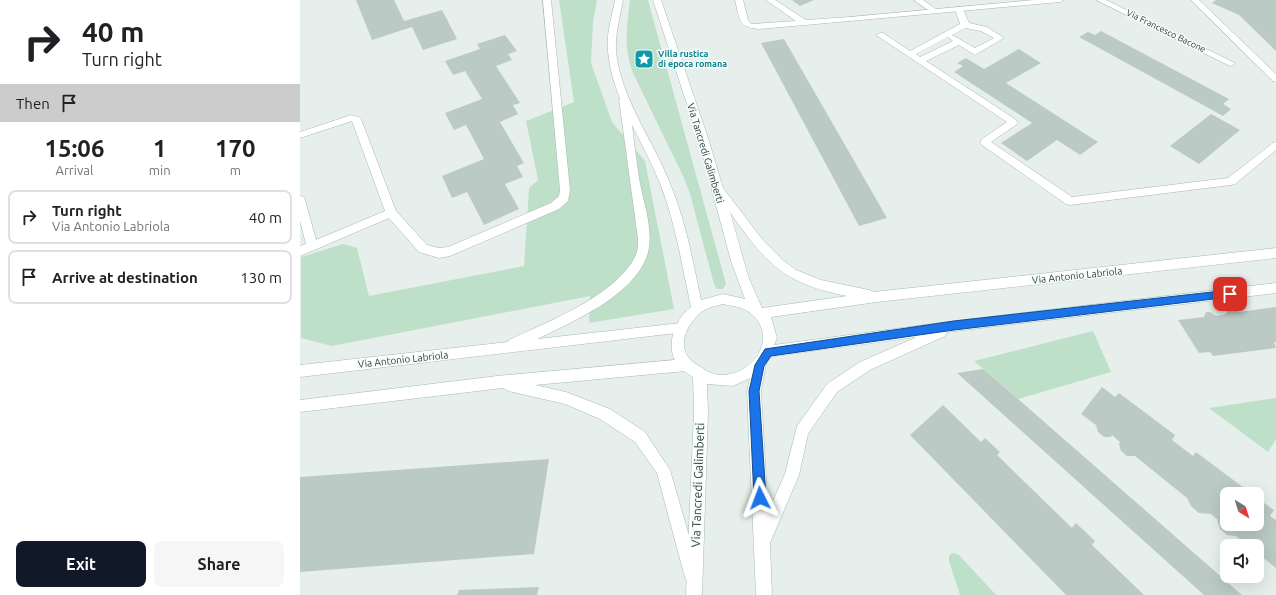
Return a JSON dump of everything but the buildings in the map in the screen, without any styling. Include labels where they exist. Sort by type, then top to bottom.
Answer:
[{"type":"street","points":[[300,134],[351,118],[356,119],[391,213],[423,249],[439,253],[450,251],[555,206],[564,198],[565,190],[547,0]]},
{"type":"street","points":[[619,0],[613,31],[612,50],[615,73],[624,99],[658,164],[667,189],[697,308]]},
{"type":"street","name":"Via Tancredi Galimberti","points":[[657,0],[717,185],[734,256],[743,284],[758,309]]},
{"type":"street","points":[[740,0],[744,21],[749,26],[759,27],[1060,0]]},
{"type":"street","points":[[770,0],[804,23]]},
{"type":"street","points":[[918,0],[935,11]]},
{"type":"street","name":"Via Francesco Bacone","points":[[1100,0],[1231,63]]},
{"type":"street","points":[[1195,0],[1276,79]]},
{"type":"street","points":[[959,9],[965,22],[964,25]]},
{"type":"street","points":[[910,54],[964,25],[984,29],[1000,38],[975,52],[948,34]]},
{"type":"street","points":[[880,34],[1012,120],[1013,123],[985,141],[985,143],[1070,201],[1231,181],[1276,146]]},
{"type":"street","points":[[920,61],[959,41]]},
{"type":"street","name":"Via Antonio Labriola","points":[[507,348],[591,305],[626,279],[641,258],[645,242],[634,176],[624,99]]},
{"type":"street","name":"Via Antonio Labriola","points":[[717,185],[748,229],[769,254],[784,268],[807,280],[877,297]]},
{"type":"street","points":[[300,200],[312,246]]},
{"type":"street","points":[[300,251],[391,213]]},
{"type":"street","name":"Via Antonio Labriola","points":[[758,309],[1276,253]]},
{"type":"street","points":[[768,352],[954,326],[1276,288]]},
{"type":"street","points":[[760,365],[747,374],[733,380],[717,381],[700,375],[686,365],[678,350],[678,338],[681,328],[689,315],[697,308],[707,303],[723,299],[740,300],[758,309],[769,324],[771,337],[768,352],[760,365],[754,391],[764,595]]},
{"type":"street","points":[[762,543],[792,474],[802,431],[832,388],[865,366],[954,326]]},
{"type":"street","name":"Via Antonio Labriola","points":[[300,371],[681,328]]},
{"type":"street","points":[[300,406],[497,382],[686,365]]},
{"type":"street","name":"Via Tancredi Galimberti","points":[[694,589],[701,412],[700,375]]},
{"type":"street","points":[[497,382],[566,398],[606,414],[640,437],[663,470],[694,589]]},
{"type":"green space","points":[[559,0],[597,0],[593,22],[591,63],[612,122],[645,161],[674,309],[589,323],[590,296],[332,346],[301,338],[301,257],[343,244],[357,248],[369,296],[524,266],[529,188],[538,180],[526,121],[574,102]]},
{"type":"green space","points":[[630,0],[648,0],[726,284],[723,289],[717,289],[714,284],[690,194],[684,178],[633,73],[627,45]]},
{"type":"green space","points":[[1093,331],[1111,372],[1018,399],[974,361]]},
{"type":"green space","points":[[1276,398],[1276,439],[1268,452],[1209,408]]},
{"type":"green space","points":[[952,553],[958,554],[996,595],[960,595],[949,561],[949,556]]},
{"type":"place","name":"Villa rustica di epoca romana","points":[[644,59]]},
{"type":"route","points":[[760,498],[754,391],[760,365],[768,352],[954,326],[1230,294]]}]
